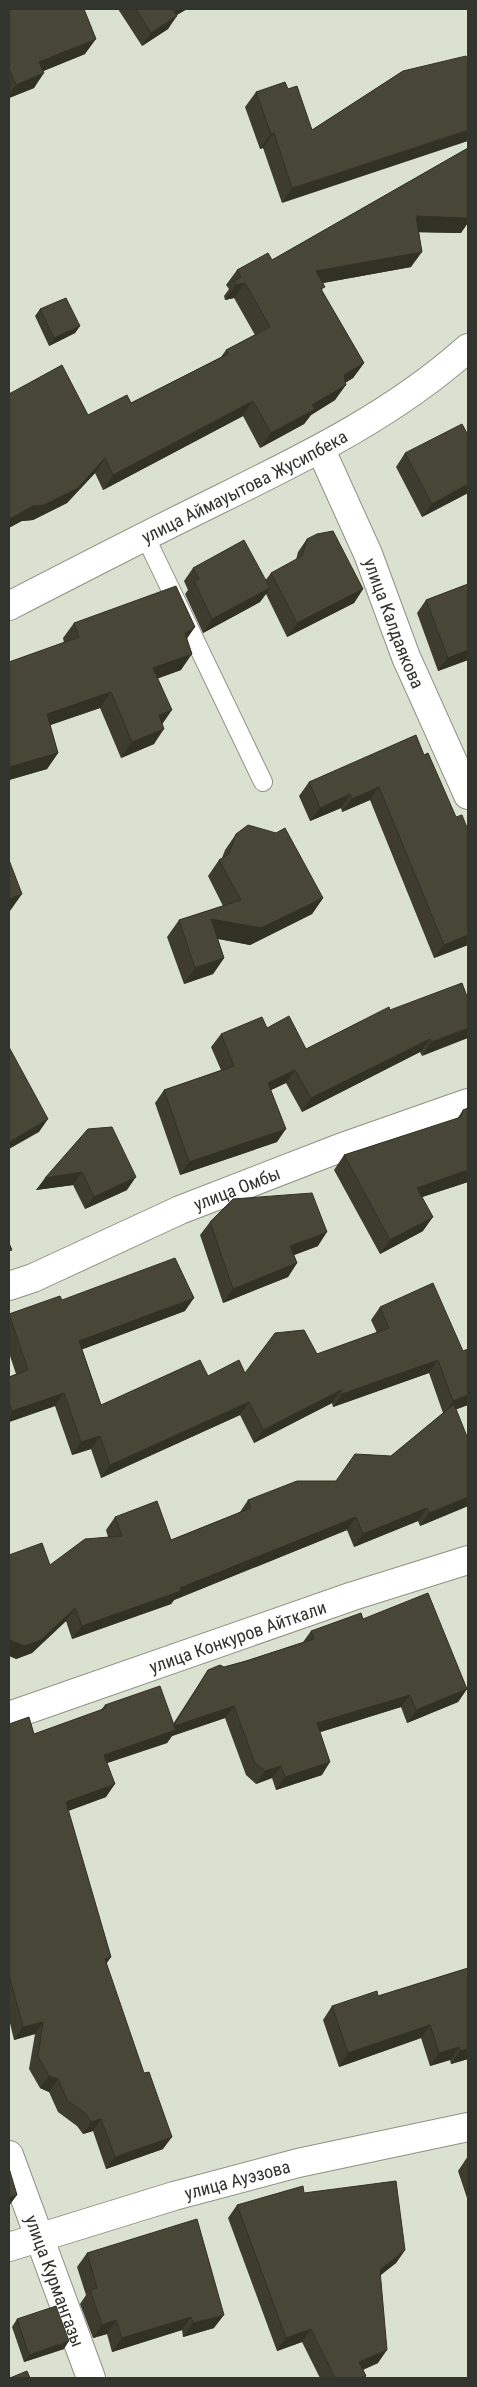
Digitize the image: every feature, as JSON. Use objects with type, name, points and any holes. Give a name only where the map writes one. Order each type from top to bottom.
[{"type":"street","name":"улица Аймауытова Жусипбека","points":[[9,606],[145,536],[320,450],[408,395],[441,372],[468,348]]},
{"type":"street","name":"улица Калдаякова","points":[[320,450],[368,554],[406,657],[468,795]]},
{"type":"street","name":"улица Омбы","points":[[9,1286],[33,1278],[180,1210],[340,1148],[468,1103]]},
{"type":"street","name":"улица Конкуров Айткали","points":[[9,1716],[353,1596],[468,1560]]},
{"type":"street","name":"улица Ауэзова","points":[[9,2247],[174,2196],[298,2163],[468,2127]]},
{"type":"street","name":"улица Курмангазы","points":[[9,2155],[91,2378]]},
{"type":"lane","points":[[145,536],[263,782]]},
{"type":"building","points":[[9,9],[84,9],[96,39],[39,62],[44,73],[16,85],[9,68]]},
{"type":"building","points":[[136,9],[175,9],[173,10],[177,16],[151,33]]},
{"type":"building","points":[[466,56],[468,60],[468,130],[292,188],[274,133],[271,134],[256,92],[285,82],[288,89],[297,86],[312,130],[403,71]]},
{"type":"building","points":[[468,148],[468,218],[416,216],[422,252],[316,271],[325,287],[321,289],[364,363],[344,375],[346,385],[312,405],[315,409],[271,433],[253,401],[113,475],[105,458],[78,488],[44,505],[33,506],[9,519],[9,394],[62,365],[88,415],[127,395],[131,403],[228,354],[226,350],[270,327],[245,283],[236,285],[234,281],[241,277],[237,270],[268,253],[272,260]]},
{"type":"building","points":[[66,298],[80,326],[54,338],[40,309]]},
{"type":"building","points":[[462,424],[468,435],[468,484],[432,504],[405,453]]},
{"type":"building","points":[[333,531],[363,589],[297,623],[271,573],[302,556],[307,539],[317,534]]},
{"type":"building","points":[[244,540],[270,588],[212,619],[194,581],[199,579],[193,568]]},
{"type":"building","points":[[468,584],[468,650],[448,658],[426,600]]},
{"type":"building","points":[[176,586],[195,627],[185,633],[192,654],[153,668],[172,710],[159,715],[164,729],[132,742],[111,692],[47,714],[58,753],[9,767],[9,662],[79,637],[74,623]]},
{"type":"building","points":[[416,735],[424,755],[428,753],[456,817],[462,815],[468,830],[468,935],[444,945],[379,787],[352,799],[350,794],[320,808],[309,782]]},
{"type":"building","points":[[248,825],[276,833],[285,828],[323,898],[261,928],[211,919],[224,958],[195,968],[179,920],[241,900],[219,860],[229,854],[236,834]]},
{"type":"building","points":[[9,860],[22,894],[9,899]]},
{"type":"building","points":[[462,983],[468,999],[468,1028],[431,1042],[430,1039],[311,1098],[295,1070],[268,1083],[286,1129],[189,1162],[164,1090],[234,1066],[221,1034],[262,1017],[267,1028],[289,1016],[306,1049],[389,1007],[390,1010]]},
{"type":"building","points":[[9,1047],[48,1119],[9,1142]]},
{"type":"building","points":[[468,1108],[468,1170],[417,1188],[433,1217],[390,1240],[344,1155],[461,1117],[463,1110]]},
{"type":"building","points":[[112,1127],[136,1177],[94,1197],[82,1172],[45,1178],[88,1129]]},
{"type":"building","points":[[312,1193],[327,1232],[290,1246],[297,1263],[233,1289],[210,1222],[233,1199]]},
{"type":"building","points":[[175,1258],[194,1298],[79,1341],[101,1405],[200,1360],[208,1376],[239,1360],[245,1373],[275,1333],[304,1330],[317,1354],[389,1328],[380,1307],[433,1283],[463,1351],[468,1349],[468,1395],[453,1401],[438,1360],[342,1394],[341,1390],[263,1430],[249,1402],[110,1465],[100,1436],[81,1442],[64,1393],[12,1411],[9,1402],[9,1377],[28,1370],[9,1314],[60,1296],[62,1300]]},
{"type":"building","points":[[454,1404],[468,1439],[468,1497],[429,1513],[427,1508],[363,1534],[356,1517],[180,1588],[181,1591],[82,1626],[75,1608],[41,1640],[25,1646],[9,1640],[9,1555],[42,1543],[50,1565],[85,1539],[122,1536],[115,1517],[157,1501],[171,1540],[251,1508],[248,1500],[297,1481],[336,1481],[355,1454],[391,1456]]},
{"type":"building","points":[[428,1593],[467,1689],[416,1710],[410,1695],[317,1723],[330,1762],[285,1777],[281,1766],[265,1771],[255,1763],[234,1706],[174,1726],[176,1730],[104,1755],[115,1784],[66,1802],[111,1957],[105,1959],[144,2073],[149,2072],[172,2137],[115,2157],[101,2119],[91,2122],[86,2114],[67,2100],[58,2079],[49,2076],[38,2056],[43,2022],[23,2027],[9,1975],[9,1724],[29,1717],[34,1734],[106,1708],[105,1705],[160,1686],[174,1725],[208,1670],[220,1665],[224,1667],[246,1661],[314,1639],[311,1631],[361,1613],[363,1619]]},
{"type":"building","points":[[468,1968],[468,2049],[460,2051],[459,2047],[439,2053],[430,2025],[348,2053],[332,2006],[377,1991],[378,1996]]},
{"type":"building","points":[[9,2168],[17,2195],[9,2197]]},
{"type":"building","points":[[396,2181],[405,2250],[380,2270],[387,2350],[359,2362],[366,2376],[360,2378],[335,2378],[311,2329],[286,2338],[237,2205],[303,2186],[304,2193]]},
{"type":"building","points":[[197,2219],[224,2315],[193,2323],[191,2317],[122,2338],[116,2320],[102,2325],[90,2290],[97,2288],[87,2253]]},
{"type":"building","points":[[56,2306],[69,2341],[29,2355],[17,2319]]},
{"type":"building","points":[[27,2371],[30,2378],[10,2378]]}]
